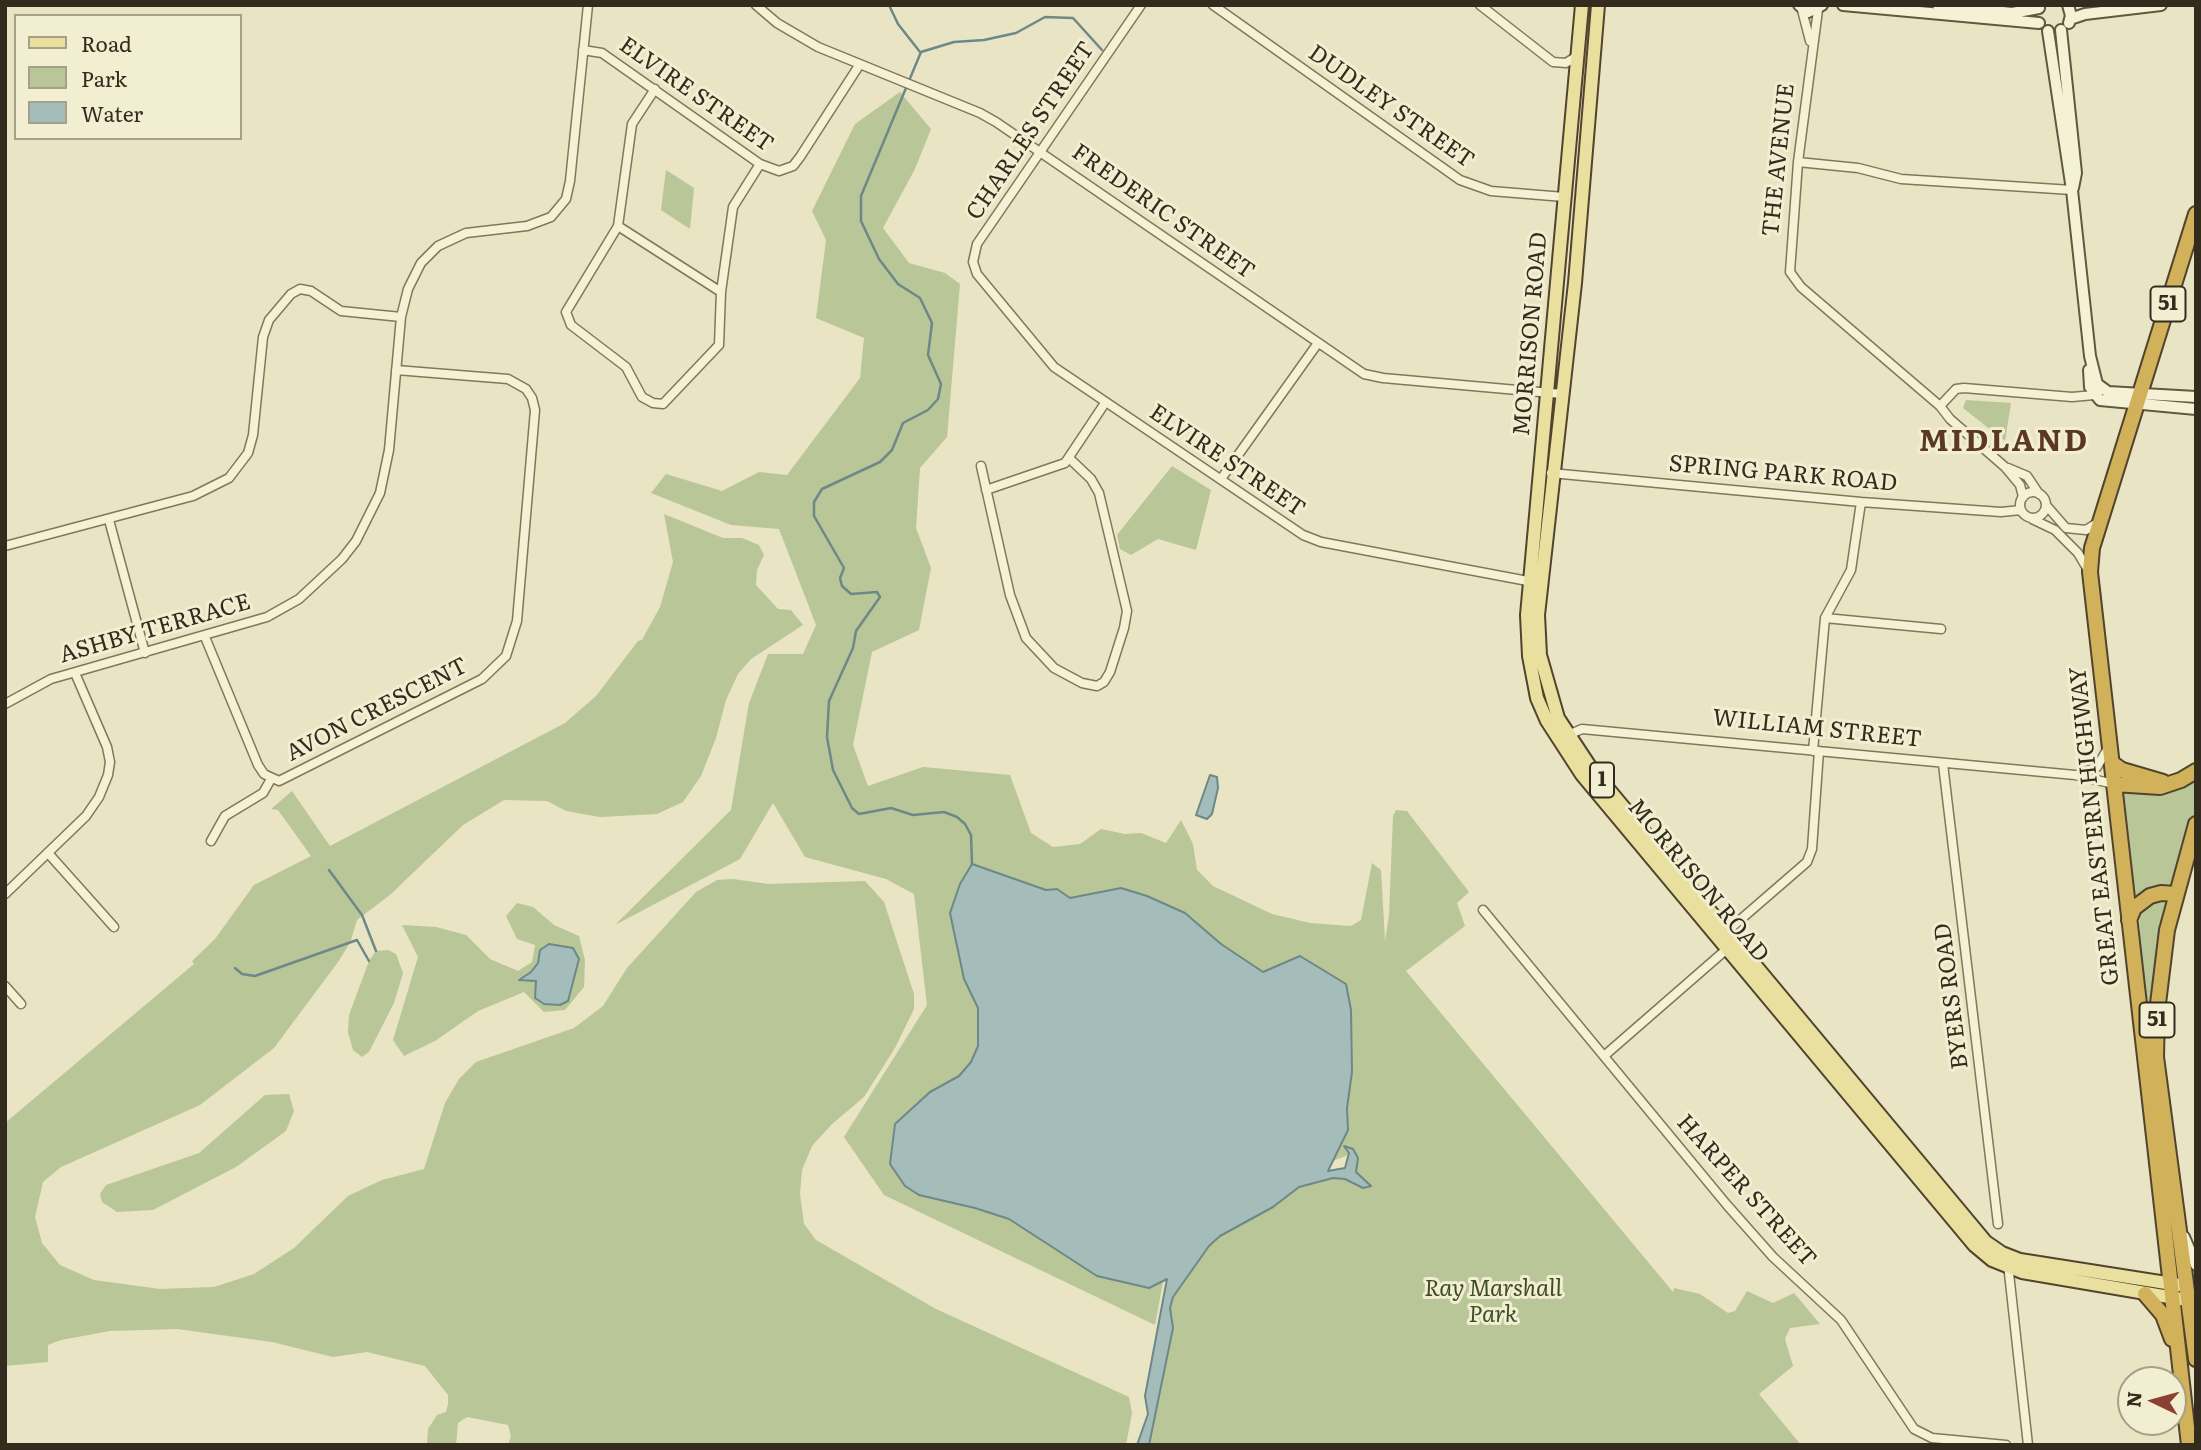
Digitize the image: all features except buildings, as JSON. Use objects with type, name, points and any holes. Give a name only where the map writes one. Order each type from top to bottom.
[{"type":"highway","name":"GREAT EASTERN HIGHWAY","points":[[2189,1445],[2090,572],[2092,548],[2196,215]]},
{"type":"highway","points":[[2112,763],[2136,775],[2175,783]]},
{"type":"highway","name":"WILLIAM STREET","points":[[2113,784],[2147,788],[2175,783],[2196,771]]},
{"type":"highway","name":"51","points":[[2192,1294],[2156,1057],[2161,965],[2176,894],[2196,824]]},
{"type":"highway","points":[[2128,922],[2141,902],[2161,893],[2176,894]]},
{"type":"highway","points":[[2145,1294],[2163,1315],[2173,1344],[2179,1352]]},
{"type":"highway","points":[[2192,1294],[2196,1359]]},
{"type":"main road","name":"MORRISON ROAD","points":[[1547,473],[1547,393],[1582,5]]},
{"type":"main road","name":"MORRISON ROAD","points":[[1598,5],[1575,283],[1562,394],[1547,473],[1536,582],[1541,655],[1562,738],[1727,940],[1986,1242],[2008,1262],[2145,1294],[2172,1291]]},
{"type":"main road","name":"MORRISON ROAD","points":[[2008,1262],[2192,1294]]},
{"type":"street","points":[[583,51],[588,5]]},
{"type":"street","name":"FREDERIC STREET","points":[[756,5],[799,38],[980,113],[1039,150],[1318,343],[1373,377],[1562,394]]},
{"type":"street","name":"CHARLES STREET","points":[[977,244],[1141,5]]},
{"type":"street","name":"DUDLEY STREET","points":[[1213,5],[1460,180],[1491,191],[1564,197]]},
{"type":"street","points":[[1480,5],[1553,62],[1566,63],[1578,55]]},
{"type":"street","points":[[1843,5],[2061,30]]},
{"type":"street","points":[[1938,5],[2012,12],[2040,7],[2072,190],[2090,356],[2098,392]]},
{"type":"street","points":[[2068,5],[2070,19]]},
{"type":"street","points":[[2072,190],[2076,173],[2061,30],[2070,19],[2085,14],[2161,5]]},
{"type":"street","points":[[1800,8],[1823,7]]},
{"type":"street","name":"THE AVENUE","points":[[1823,7],[1811,44],[1788,265],[1792,279],[1940,405]]},
{"type":"street","name":"THE AVENUE","points":[[1800,8],[1811,44]]},
{"type":"street","name":"ELVIRE STREET","points":[[583,51],[602,53],[769,169],[786,169],[793,166],[814,138],[860,64]]},
{"type":"street","name":"ASHBY TERRACE","points":[[5,704],[23,692],[75,673],[258,620],[299,599],[328,574],[356,541],[369,518],[384,477],[401,317],[408,289],[421,263],[439,246],[466,233],[527,226],[558,211],[566,199],[570,181],[583,51]]},
{"type":"street","points":[[655,89],[632,124],[618,226],[565,312],[570,325],[626,367],[642,397],[653,403],[663,404],[719,345],[721,292],[733,207],[760,164]]},
{"type":"street","points":[[1798,162],[1858,168],[1900,179],[2072,190]]},
{"type":"street","points":[[618,226],[721,292]]},
{"type":"street","name":"ELVIRE STREET","points":[[977,244],[973,262],[977,274],[1046,359],[1105,403],[1312,540],[1536,582]]},
{"type":"street","points":[[5,546],[109,520],[213,488],[240,466],[248,453],[253,435],[263,337],[269,320],[291,294],[300,289],[310,291],[341,311],[401,317]]},
{"type":"street","points":[[1221,479],[1318,343]]},
{"type":"street","name":"AVON CRESCENT","points":[[205,636],[258,765],[271,779],[289,778],[482,679],[506,656],[516,621],[535,410],[526,389],[508,379],[396,370]]},
{"type":"street","points":[[2090,572],[2078,553],[2055,530],[2032,519],[2021,510],[2023,497],[2020,485],[2005,467],[1950,419],[1940,405],[1956,389],[1964,388],[2098,392],[2196,409]]},
{"type":"street","points":[[2138,399],[2196,397]]},
{"type":"street","points":[[986,490],[1047,471],[1069,458],[1105,403]]},
{"type":"street","points":[[981,466],[1010,595],[1026,638],[1054,668],[1082,683],[1097,686],[1104,682],[1110,672],[1125,628],[1126,611],[1099,492],[1091,479],[1069,458]]},
{"type":"street","points":[[2005,467],[2026,476],[2066,528],[2086,530],[2101,521]]},
{"type":"street","name":"SPRING PARK ROAD","points":[[1547,473],[1861,502],[2001,512],[2021,510]]},
{"type":"street","points":[[2023,497],[2031,492],[2039,494]]},
{"type":"street","points":[[1604,1056],[1807,862],[1812,849],[1825,618],[1851,570],[1861,502]]},
{"type":"street","points":[[2032,519],[2042,515],[2046,505]]},
{"type":"street","points":[[109,520],[145,653]]},
{"type":"street","points":[[1825,618],[1941,629]]},
{"type":"street","points":[[5,894],[86,816],[99,797],[110,762],[75,673]]},
{"type":"street","name":"WILLIAM STREET","points":[[1562,738],[1582,729],[2075,775],[2113,784]]},
{"type":"street","points":[[2075,775],[2085,774],[2096,767],[2110,744]]},
{"type":"street","name":"BYERS ROAD","points":[[1943,764],[1998,1224]]},
{"type":"street","points":[[211,841],[225,816],[263,793],[271,779]]},
{"type":"street","points":[[48,853],[114,926]]},
{"type":"street","name":"HARPER STREET","points":[[1483,911],[1773,1257],[1841,1320],[1914,1429],[1932,1438],[1951,1442],[2006,1445]]},
{"type":"street","points":[[5,986],[21,1004]]},
{"type":"street","points":[[2180,1228],[2196,1265]]},
{"type":"street","points":[[2008,1262],[2028,1445]]},
{"type":"green space","name":"Ray Marshall Park","points":[[900,92],[931,129],[915,169],[883,228],[909,263],[945,273],[960,284],[947,437],[920,468],[916,528],[931,568],[919,630],[872,652],[853,745],[868,786],[923,767],[1010,775],[1031,833],[1053,847],[1080,844],[1101,829],[1125,834],[1141,833],[1166,843],[1181,820],[1193,844],[1197,870],[1213,886],[1272,914],[1310,923],[1351,926],[1361,920],[1372,863],[1381,870],[1385,941],[1389,915],[1393,816],[1396,810],[1407,811],[1469,892],[1457,903],[1465,926],[1406,971],[1673,1292],[1674,1288],[1700,1294],[1728,1313],[1735,1311],[1747,1291],[1773,1303],[1794,1293],[1820,1324],[1790,1328],[1785,1339],[1793,1366],[1759,1394],[1801,1445],[1149,1445],[1173,1328],[1170,1308],[1173,1297],[1208,1246],[1220,1236],[1273,1207],[1299,1187],[1333,1178],[1345,1179],[1363,1188],[1356,1172],[1358,1158],[1345,1147],[1349,1153],[1346,1156],[1332,1161],[1166,1266],[1155,1325],[884,1195],[844,1137],[927,1005],[914,894],[886,879],[805,857],[773,803],[740,859],[615,925],[731,810],[749,703],[768,654],[803,654],[816,625],[779,529],[731,525],[651,493],[666,474],[722,491],[759,472],[787,475],[860,378],[864,338],[816,318],[826,240],[812,211],[855,124]]},
{"type":"green space","points":[[666,170],[694,188],[690,229],[661,210]]},
{"type":"green space","points":[[1966,400],[2011,403],[2005,441],[1963,408]]},
{"type":"green space","points":[[1172,466],[1211,490],[1196,550],[1158,539],[1131,555],[1120,549],[1117,535]]},
{"type":"green space","points":[[664,514],[723,538],[742,538],[759,545],[764,555],[757,570],[756,585],[778,609],[791,610],[803,625],[751,659],[738,674],[726,700],[716,738],[701,776],[683,802],[657,814],[600,817],[566,811],[547,801],[504,800],[463,825],[391,894],[357,920],[350,943],[338,962],[274,1048],[200,1105],[61,1167],[43,1182],[35,1217],[42,1243],[60,1265],[94,1280],[160,1289],[214,1287],[254,1274],[294,1248],[348,1196],[382,1180],[424,1169],[445,1103],[459,1079],[476,1062],[574,1028],[603,1006],[627,968],[696,892],[717,880],[733,879],[768,884],[865,881],[884,902],[914,994],[914,1009],[895,1048],[864,1097],[831,1125],[812,1146],[802,1170],[800,1194],[804,1224],[816,1240],[936,1309],[1129,1397],[1132,1413],[1126,1445],[508,1445],[511,1436],[508,1425],[467,1417],[458,1423],[456,1445],[427,1445],[428,1429],[437,1415],[446,1412],[448,1395],[425,1366],[367,1352],[333,1357],[272,1342],[177,1329],[110,1331],[48,1345],[48,1362],[5,1366],[5,1123],[194,964],[192,961],[215,939],[254,885],[311,856],[278,810],[271,809],[292,791],[330,846],[565,723],[596,696],[638,641],[642,640],[660,607],[673,562]]},
{"type":"green space","points":[[2196,775],[2196,812],[2170,891],[2134,905],[2117,786]]},
{"type":"green space","points":[[2152,899],[2169,899],[2151,1002],[2142,1003],[2139,917],[2141,908]]},
{"type":"green space","points":[[517,903],[533,907],[554,925],[579,936],[585,960],[584,987],[565,1010],[544,1012],[524,992],[478,1011],[435,1041],[404,1056],[393,1040],[418,957],[402,925],[436,927],[466,935],[490,959],[518,971],[532,962],[535,945],[517,939],[506,916]]},
{"type":"green space","points":[[388,950],[396,954],[403,973],[394,1003],[369,1052],[362,1057],[353,1050],[348,1032],[349,1015],[369,961],[376,951]]},
{"type":"green space","points":[[289,1094],[294,1111],[286,1131],[236,1167],[153,1210],[117,1212],[102,1202],[100,1194],[106,1185],[199,1153],[265,1095]]},
{"type":"water","points":[[1210,775],[1217,777],[1218,788],[1212,814],[1207,819],[1196,815]]},
{"type":"water","points":[[972,864],[1046,890],[1057,889],[1070,898],[1121,888],[1147,896],[1185,913],[1221,944],[1263,972],[1300,956],[1346,984],[1351,1010],[1352,1072],[1347,1108],[1348,1130],[1328,1171],[1345,1168],[1349,1153],[1344,1146],[1353,1149],[1358,1158],[1356,1172],[1371,1186],[1363,1188],[1345,1179],[1333,1178],[1299,1187],[1273,1207],[1220,1236],[1209,1246],[1173,1297],[1170,1308],[1173,1328],[1149,1445],[1137,1445],[1148,1414],[1145,1396],[1167,1279],[1149,1288],[1097,1276],[1009,1219],[919,1195],[905,1186],[890,1164],[895,1124],[930,1092],[959,1076],[971,1062],[978,1046],[978,1008],[964,979],[950,913],[960,884]]},
{"type":"water","points":[[549,944],[573,948],[579,959],[568,1001],[560,1005],[544,1004],[535,998],[536,981],[519,980],[531,972],[538,963],[540,950]]},
{"type":"waterway","points":[[889,5],[898,24],[920,52]]},
{"type":"waterway","points":[[921,52],[954,42],[984,40],[1016,33],[1045,17],[1073,18],[1102,50]]},
{"type":"waterway","points":[[921,52],[861,196],[861,221],[879,259],[898,284],[920,298],[932,323],[928,355],[941,384],[938,399],[928,410],[903,423],[892,450],[880,462],[822,489],[814,502],[814,516],[844,568],[840,578],[842,586],[851,594],[877,592],[880,597],[856,631],[853,648],[829,701],[827,737],[833,770],[852,808],[859,814],[891,808],[913,815],[944,812],[957,817],[971,835],[972,864]]},
{"type":"waterway","points":[[329,870],[362,915],[376,951]]},
{"type":"waterway","points":[[235,968],[242,974],[255,976],[357,940],[369,961]]},
{"type":"district","name":"MIDLAND","points":[[2004,442]]}]
